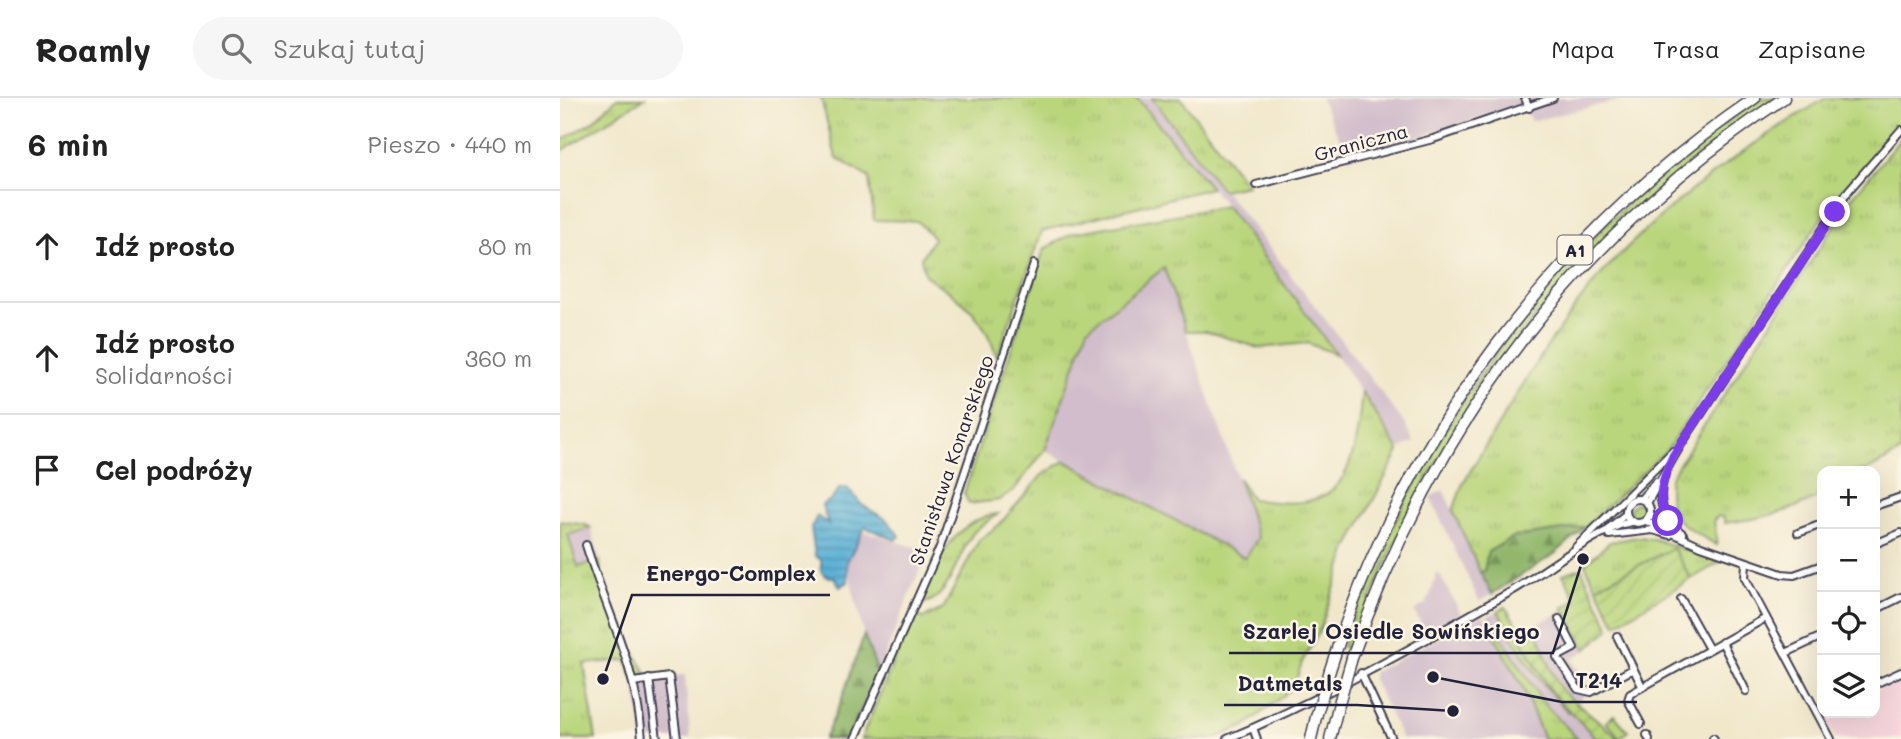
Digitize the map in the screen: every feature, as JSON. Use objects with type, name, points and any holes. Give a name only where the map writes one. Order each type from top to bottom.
[{"type":"highway","name":"A1","points":[[1311,739],[1330,670],[1363,579],[1409,480],[1494,347],[1570,255],[1661,169],[1755,98]]},
{"type":"highway","name":"A1","points":[[1330,739],[1352,659],[1388,563],[1421,495],[1450,444],[1522,337],[1604,244],[1697,160],[1784,98]]},
{"type":"street","points":[[1525,98],[1529,108]]},
{"type":"street","name":"Graniczna","points":[[1256,185],[1420,142],[1553,98]]},
{"type":"street","points":[[1648,518],[1644,501],[1673,456],[1849,190],[1901,130]]},
{"type":"street","name":"Stanisława Konarskiego","points":[[855,739],[940,547],[1034,264]]},
{"type":"street","points":[[1564,559],[1682,443]]},
{"type":"street","points":[[1673,456],[1661,488],[1662,510],[1673,527],[1692,542]]},
{"type":"street","points":[[1880,504],[1901,497]]},
{"type":"street","points":[[1227,739],[1361,673],[1514,590],[1597,538],[1626,514],[1630,502],[1644,501]]},
{"type":"street","points":[[1626,514],[1632,522]]},
{"type":"street","points":[[1597,538],[1632,522],[1648,518],[1692,542]]},
{"type":"street","points":[[1798,533],[1817,526]]},
{"type":"street","points":[[1597,538],[1623,531],[1653,530],[1692,542],[1746,564],[1794,575],[1817,567]]},
{"type":"street","points":[[1880,542],[1901,533]]},
{"type":"street","points":[[586,545],[604,604],[629,659],[642,739]]},
{"type":"street","points":[[1746,564],[1745,578],[1817,705]]},
{"type":"street","points":[[1880,608],[1901,597]]},
{"type":"street","points":[[1681,599],[1709,649]]},
{"type":"street","points":[[1641,724],[1628,697],[1642,686],[1766,618]]},
{"type":"street","points":[[1559,619],[1574,648],[1557,657],[1578,689],[1591,692],[1633,669]]},
{"type":"street","points":[[1617,636],[1642,686]]},
{"type":"street","points":[[1786,653],[1817,638]]},
{"type":"street","points":[[1722,642],[1746,691]]},
{"type":"street","points":[[1880,682],[1901,671]]},
{"type":"street","points":[[1361,673],[1392,739]]},
{"type":"street","points":[[634,682],[669,677],[677,739]]},
{"type":"street","points":[[649,679],[657,739]]},
{"type":"street","points":[[1823,718],[1831,739]]},
{"type":"street","points":[[1253,728],[1257,739]]},
{"type":"shaded area","points":[[1137,98],[1152,98],[1405,424],[1414,442],[1398,450],[1336,354],[1226,206]]},
{"type":"shaded area","points":[[1320,98],[1629,98],[1531,121],[1523,105],[1349,158]]},
{"type":"shaded area","points":[[1164,268],[1258,538],[1245,558],[1045,450],[1088,328]]},
{"type":"shaded area","points":[[1443,490],[1492,594],[1479,601],[1430,497]]},
{"type":"shaded area","points":[[591,528],[600,561],[578,568],[568,535]]},
{"type":"shaded area","points":[[863,531],[927,551],[878,673],[864,635],[847,565]]},
{"type":"shaded area","points":[[1438,572],[1461,614],[1426,633],[1414,611],[1427,603]]},
{"type":"shaded area","points":[[1564,610],[1586,650],[1571,659],[1588,687],[1580,702],[1568,696],[1549,667],[1549,655],[1538,634],[1522,632]]},
{"type":"shaded area","points":[[1498,611],[1518,648],[1548,692],[1597,739],[1578,739],[1544,704],[1488,616]]},
{"type":"shaded area","points":[[1483,615],[1523,688],[1544,739],[1402,739],[1372,677],[1374,672]]},
{"type":"shaded area","points":[[647,675],[685,675],[690,739],[644,739],[633,678]]},
{"type":"shaded area","points":[[1896,681],[1901,690],[1901,739],[1836,739],[1825,718],[1880,718],[1880,689]]},
{"type":"green space","points":[[617,98],[644,98],[560,152],[560,141],[592,122]]},
{"type":"green space","points":[[821,98],[1137,98],[1211,188],[1042,231],[997,357],[984,328],[969,308],[925,275],[921,258],[934,238],[917,221],[874,220],[869,178],[836,157]]},
{"type":"green space","points":[[1152,98],[1181,98],[1247,185],[1222,190]]},
{"type":"green space","points":[[1761,98],[1777,98],[1703,152],[1635,210],[1573,272],[1518,338],[1469,409],[1425,484],[1385,565],[1351,650],[1342,647],[1375,565],[1413,486],[1458,410],[1507,338],[1563,271],[1623,208],[1689,150]]},
{"type":"green space","points":[[1826,98],[1901,98],[1901,122],[1823,216],[1667,450],[1585,527],[1513,537],[1488,552],[1484,572],[1480,572],[1453,511],[1463,483],[1568,316],[1632,242],[1684,196],[1739,154]]},
{"type":"green space","points":[[1901,138],[1901,452],[1875,466],[1817,466],[1817,498],[1787,510],[1725,523],[1724,517],[1718,516],[1714,520],[1717,545],[1686,527],[1674,513],[1670,504],[1670,478],[1854,195]]},
{"type":"green space","points":[[1226,206],[1336,354],[1307,343],[1259,348],[1206,331],[1186,331],[1164,268],[1088,328],[1045,450],[1013,491],[999,500],[969,504],[964,493],[1044,249],[1073,233]]},
{"type":"green space","points":[[1362,392],[1399,451],[1348,548],[1319,632],[1302,662],[1294,687],[1245,726],[1212,739],[861,739],[913,616],[924,618],[943,609],[979,540],[999,525],[1042,475],[1065,461],[1245,558],[1258,538],[1238,478],[1252,499],[1283,503],[1307,501],[1326,494],[1339,483],[1348,467],[1355,446]]},
{"type":"green space","points":[[1638,503],[1644,505],[1644,517],[1638,519],[1632,517],[1630,511],[1632,505]]},
{"type":"green space","points":[[998,514],[975,531],[948,583],[933,599],[924,603],[921,598],[949,544],[970,524]]},
{"type":"green space","points":[[560,521],[591,528],[568,535],[578,567],[600,561],[601,576],[610,605],[647,675],[633,678],[626,660],[584,664],[596,739],[560,739]]},
{"type":"green space","points":[[1585,527],[1556,553],[1492,594],[1480,572],[1484,571],[1488,552],[1514,537]]},
{"type":"green space","points":[[1638,537],[1654,539],[1720,562],[1691,579],[1673,548],[1596,587],[1585,564],[1610,542]]},
{"type":"green space","points":[[1673,548],[1691,579],[1616,624],[1596,587]]},
{"type":"green space","points":[[1581,568],[1610,628],[1586,650],[1563,608],[1576,599],[1563,574]]},
{"type":"green space","points":[[1505,607],[1522,632],[1519,635],[1551,692],[1569,713],[1548,690],[1521,652],[1498,611]]},
{"type":"green space","points":[[1490,619],[1544,704],[1578,739],[1544,739],[1523,688],[1487,621]]},
{"type":"green space","points":[[1519,634],[1538,634],[1554,676],[1563,691],[1619,739],[1597,739],[1551,692]]},
{"type":"green space","points":[[864,635],[878,673],[848,739],[824,739],[841,701]]},
{"type":"green space","points":[[1614,715],[1628,731],[1620,738],[1606,722]]},
{"type":"water","points":[[847,488],[862,505],[886,519],[900,536],[896,540],[865,527],[847,562],[848,582],[840,587],[834,577],[827,577],[821,571],[821,560],[815,556],[811,528],[817,516],[828,524],[822,505],[832,499],[839,489]]},
{"type":"place","name":"Szarlej Osiedle Sowińskiego","points":[[1583,559]]},
{"type":"place","name":"T214","points":[[1433,677]]},
{"type":"place","name":"Energo-Complex","points":[[603,679]]},
{"type":"place","name":"Datmetals","points":[[1453,711]]},
{"type":"route","points":[[1668,521],[1662,510],[1661,488],[1673,456],[1835,212]]}]
